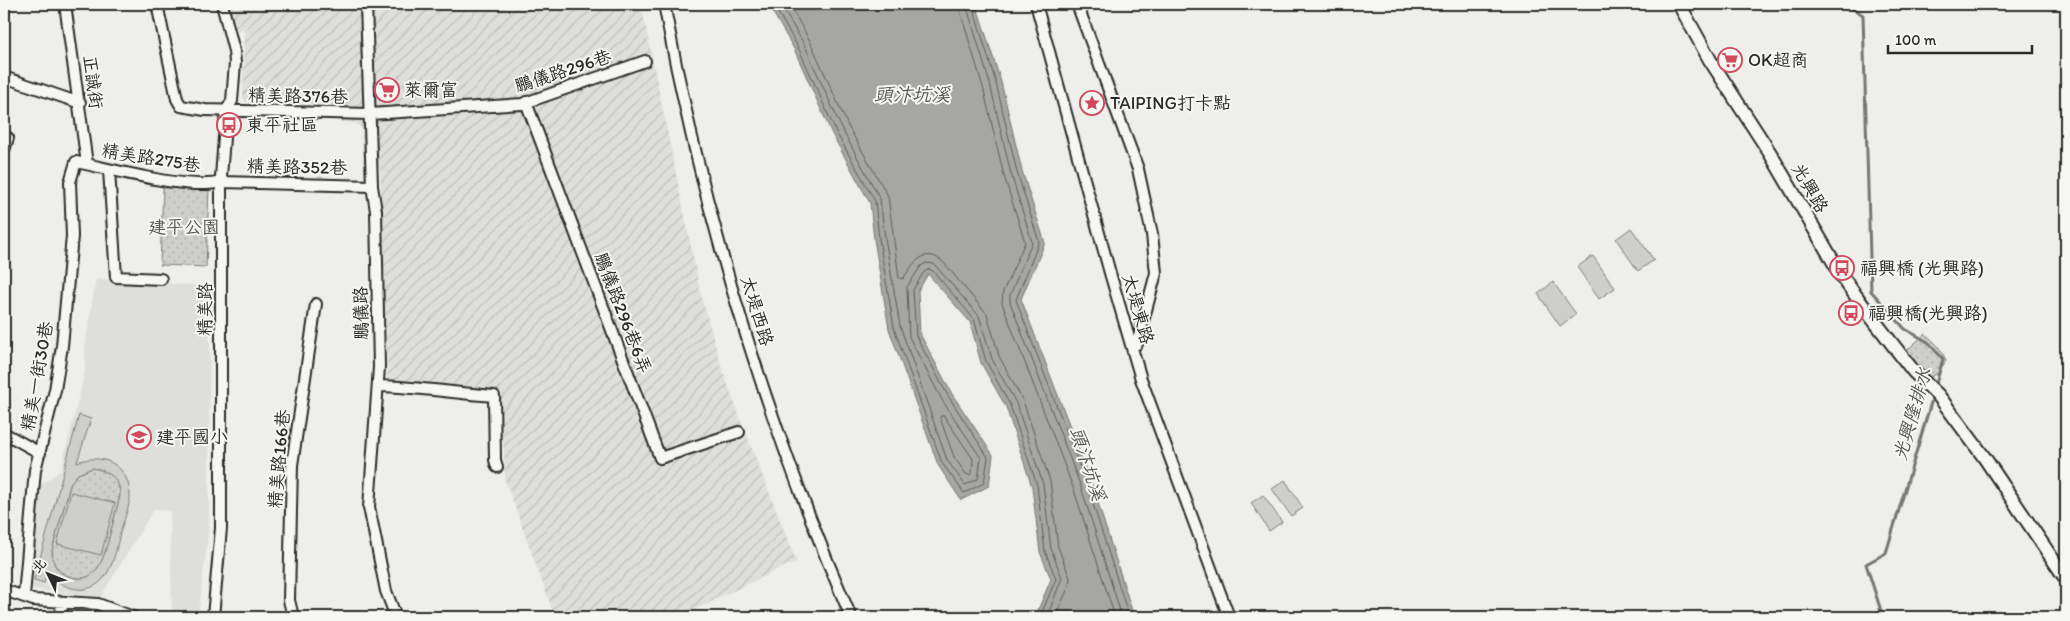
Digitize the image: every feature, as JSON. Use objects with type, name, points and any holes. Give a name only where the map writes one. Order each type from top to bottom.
[{"type":"main road","name":"光興路","points":[[1679,4],[1710,60],[1770,153],[1843,278],[1891,343],[1914,372],[1938,396],[1984,458],[2066,579]]},
{"type":"street","name":"正誠街","points":[[66,4],[87,164]]},
{"type":"street","name":"精美路376巷","points":[[157,4],[177,98],[181,106],[226,111],[370,114]]},
{"type":"street","name":"精美路","points":[[213,617],[221,528],[221,182],[226,111],[232,101],[235,63],[234,51],[222,4]]},
{"type":"street","name":"鵬儀路","points":[[366,4],[372,186],[376,211],[378,386],[369,507],[386,591],[396,617]]},
{"type":"street","name":"太堤西路","points":[[664,4],[699,165],[743,324],[768,405],[852,617]]},
{"type":"street","name":"太堤東路","points":[[1036,4],[1141,379],[1229,617]]},
{"type":"street","points":[[1077,4],[1138,168],[1152,234],[1156,273],[1137,344]]},
{"type":"street","name":"鵬儀路296巷","points":[[370,114],[526,102],[645,61]]},
{"type":"street","points":[[4,77],[80,103]]},
{"type":"street","name":"鵬儀路296巷6弄","points":[[526,102],[660,458],[739,432]]},
{"type":"street","points":[[4,150],[8,138]]},
{"type":"street","name":"精美路275巷","points":[[76,162],[168,181],[212,184],[221,182]]},
{"type":"street","name":"精美一街30巷","points":[[24,596],[35,470],[61,351],[72,236],[70,182],[76,162]]},
{"type":"street","points":[[109,170],[116,277],[160,279]]},
{"type":"street","name":"精美路352巷","points":[[221,182],[372,186]]},
{"type":"street","name":"精美路166巷","points":[[293,617],[289,600],[292,465],[316,304]]},
{"type":"street","points":[[378,386],[426,388],[494,396],[495,460],[497,467]]},
{"type":"street","points":[[4,433],[40,453]]},
{"type":"street","points":[[4,590],[33,600],[98,604],[132,617]]},
{"type":"street","points":[[61,617],[62,602]]},
{"type":"shaded area","points":[[227,4],[641,4],[701,295],[721,365],[739,416],[797,563],[785,566],[680,617],[555,617],[505,480],[504,450],[497,406],[498,393],[388,390],[384,286],[386,277],[384,276],[380,168],[378,166],[370,171],[363,163],[361,128],[356,123],[340,122],[330,104],[246,102],[243,98],[244,29],[234,32],[227,12]]},
{"type":"shaded area","name":"建平國小","points":[[96,279],[210,286],[209,527],[198,617],[172,617],[170,511],[154,509],[100,598],[32,589],[36,488],[61,470],[85,371],[85,347]]},
{"type":"green space","name":"建平公園","points":[[163,188],[209,189],[206,267],[160,265]]},
{"type":"green space","points":[[1631,228],[1654,260],[1638,271],[1616,239]]},
{"type":"green space","points":[[1593,256],[1615,288],[1599,299],[1577,267]]},
{"type":"green space","points":[[1553,282],[1576,314],[1560,326],[1538,294]]},
{"type":"green space","points":[[1925,334],[1938,346],[1946,361],[1937,374],[1928,378],[1906,351]]},
{"type":"green space","points":[[79,415],[91,419],[77,462],[95,459],[104,460],[119,468],[128,483],[130,498],[128,508],[111,566],[103,579],[96,585],[88,588],[70,588],[62,584],[47,571],[44,583],[34,580]],"holes":[[[92,468],[112,476],[116,480],[120,496],[108,543],[98,568],[86,578],[77,578],[59,571],[54,562],[52,550],[71,482],[78,474]]]},
{"type":"green space","points":[[92,468],[108,473],[116,480],[120,496],[108,543],[98,568],[86,578],[77,578],[59,571],[54,562],[52,550],[71,482],[78,474]]},
{"type":"green space","points":[[1285,480],[1303,508],[1291,516],[1272,489]]},
{"type":"green space","points":[[71,492],[115,503],[101,555],[57,544]]},
{"type":"green space","points":[[1263,495],[1282,522],[1269,531],[1251,503]]},
{"type":"water","name":"頭汴坑溪","points":[[768,4],[976,4],[1001,82],[1022,171],[1045,243],[1021,299],[1092,484],[1134,617],[1035,617],[1051,579],[1040,552],[1032,487],[1006,407],[981,363],[970,322],[928,274],[918,291],[920,334],[952,394],[993,455],[989,486],[961,500],[938,465],[889,329],[870,203],[832,134],[794,49]]},
{"type":"waterway","name":"光興隆排水","points":[[1845,4],[1863,15],[1871,291],[1905,329],[1928,342],[1943,359],[1935,387]]},
{"type":"waterway","name":"光興隆排水","points":[[1883,617],[1866,564],[1886,553],[1933,396]]},
{"type":"place","name":"OK超商","points":[[1730,60]]},
{"type":"place","name":"萊爾富","points":[[387,90]]},
{"type":"place","name":"TAIPING打卡點","points":[[1092,103]]},
{"type":"place","name":"東平社區","points":[[229,125]]},
{"type":"place","name":"福興橋 (光興路)","points":[[1842,268]]},
{"type":"place","name":"福興橋(光興路)","points":[[1851,313]]},
{"type":"place","name":"建平國小","points":[[139,437]]}]
